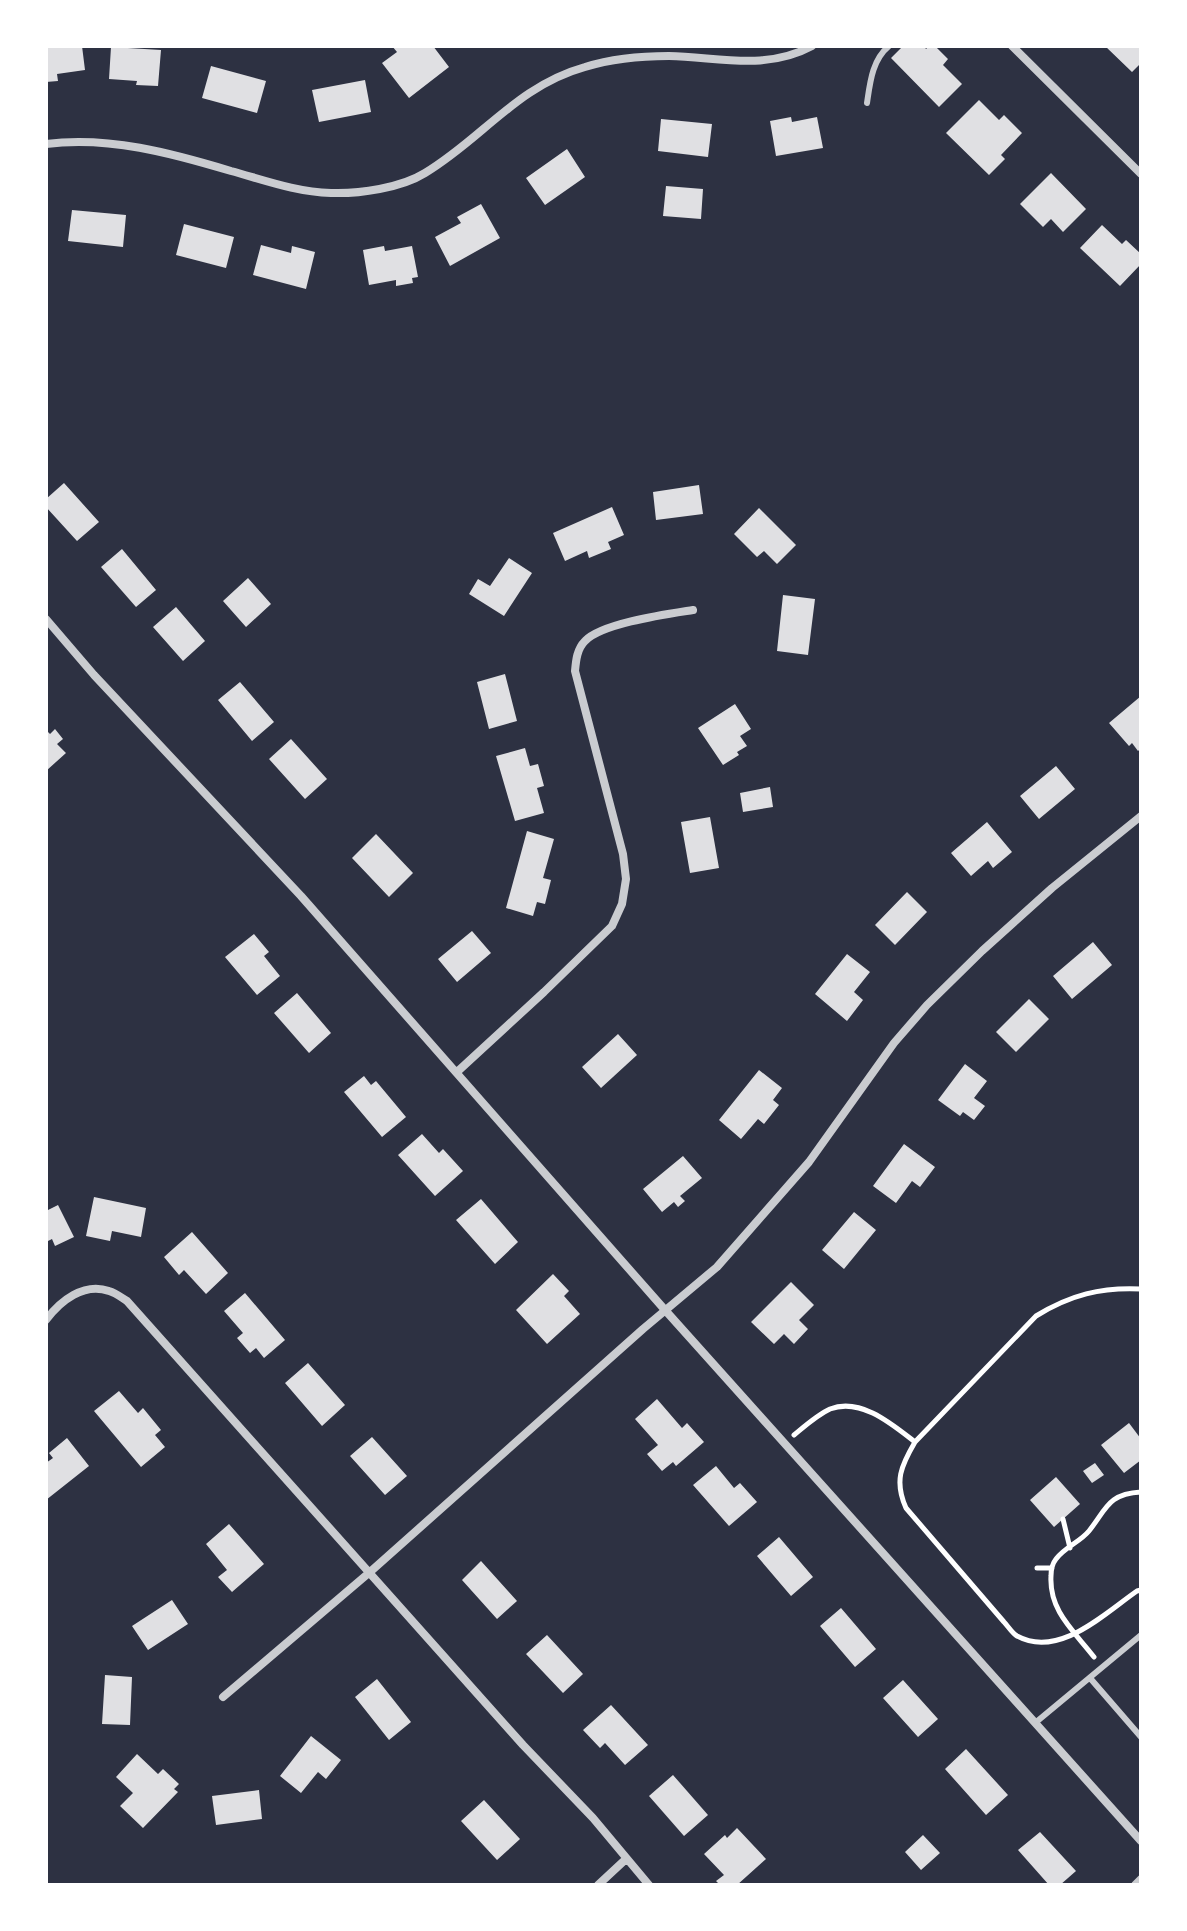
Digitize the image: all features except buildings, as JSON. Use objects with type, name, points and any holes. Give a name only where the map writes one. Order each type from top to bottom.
[{"type":"street","points":[[46,144],[104,142],[172,154],[295,190],[360,192],[396,185],[423,175],[521,97],[552,79],[585,67],[666,56],[745,62],[776,59],[812,46]]},
{"type":"street","points":[[1012,46],[1141,174]]},
{"type":"street","points":[[457,1072],[612,926],[622,904],[626,879],[623,854],[575,671],[577,655],[584,642],[597,633],[648,617],[693,610]]},
{"type":"street","points":[[46,619],[94,675],[301,896],[665,1310],[1141,1841]]},
{"type":"street","points":[[223,1697],[717,1267],[809,1162],[894,1043],[927,1005],[1052,888],[1141,816]]},
{"type":"street","points":[[46,1320],[62,1301],[79,1292],[109,1291],[127,1301],[523,1745],[593,1818],[649,1885]]},
{"type":"street","points":[[598,1885],[626,1859]]},
{"type":"street","points":[[1135,1885],[1141,1879]]},
{"type":"lane","points":[[867,103],[871,74],[882,51],[889,46]]},
{"type":"lane","points":[[1035,1723],[1141,1635]]},
{"type":"lane","points":[[1090,1678],[1141,1737]]},
{"type":"path","points":[[1141,1289],[1111,1289],[1081,1294],[1056,1303],[1036,1316],[915,1442],[903,1463],[900,1478],[900,1495],[906,1508],[1017,1635],[1055,1642],[1076,1633],[1141,1590]]},
{"type":"path","points":[[784,1443],[816,1417],[833,1408],[852,1407],[878,1415],[915,1442]]},
{"type":"path","points":[[1102,1668],[1056,1608],[1051,1592],[1053,1563],[1058,1555],[1085,1536],[1114,1498],[1141,1492]]},
{"type":"path","points":[[1063,1519],[1070,1548]]},
{"type":"path","points":[[1037,1568],[1052,1568]]}]
